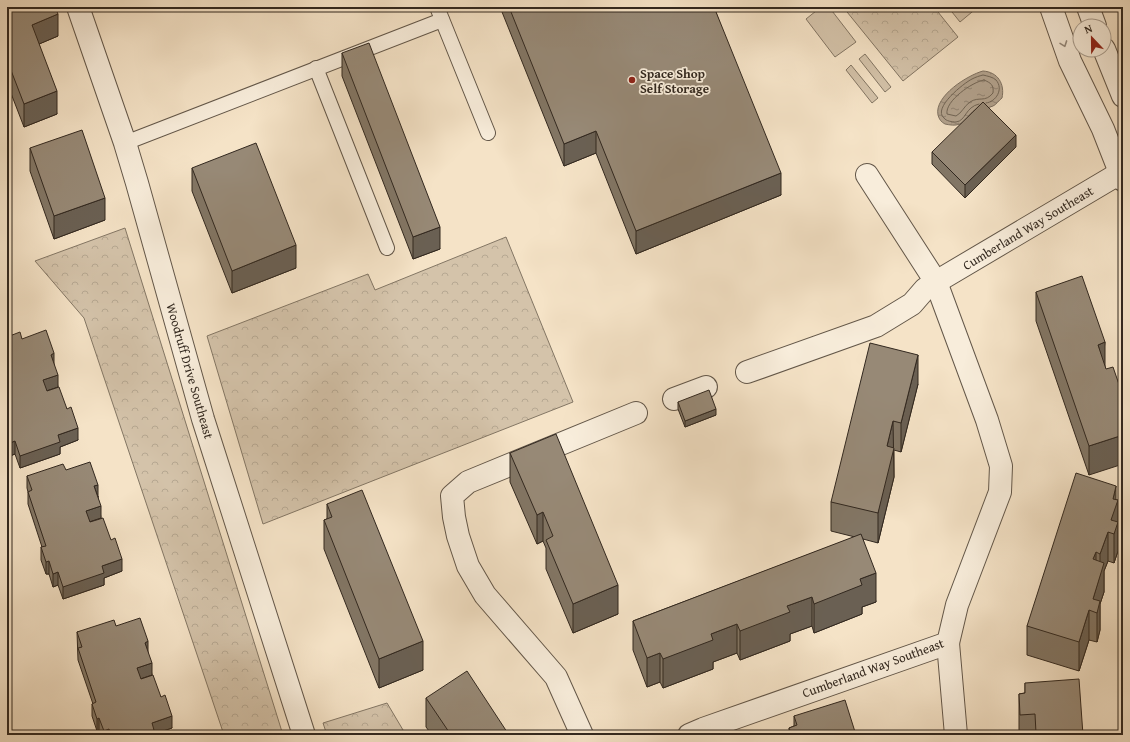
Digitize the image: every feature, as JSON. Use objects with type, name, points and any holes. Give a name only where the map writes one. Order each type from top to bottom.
[{"type":"street","name":"Woodruff Drive Southeast","points":[[78,7],[125,144],[203,419],[304,735]]},
{"type":"street","name":"Cumberland Way Southeast","points":[[748,372],[876,326],[912,304],[925,289],[936,282],[1122,170],[1070,62],[1051,7]]},
{"type":"street","points":[[1088,7],[1093,18]]},
{"type":"street","points":[[1108,58],[1123,96]]},
{"type":"street","name":"Cumberland Way Southeast","points":[[699,733],[948,644],[957,605],[1000,492],[1001,466],[987,420],[936,282],[867,175]]},
{"type":"street","points":[[674,399],[706,387]]},
{"type":"street","points":[[582,735],[556,677],[485,595],[468,566],[458,536],[452,496],[468,482],[636,413]]},
{"type":"street","points":[[948,644],[956,735]]},
{"type":"lane","points":[[125,144],[316,68],[440,13],[488,133]]},
{"type":"lane","points":[[316,68],[387,248]]},
{"type":"green space","points":[[821,7],[829,7],[856,42],[835,57],[806,19]]},
{"type":"green space","points":[[843,7],[934,7],[958,37],[903,81]]},
{"type":"green space","points":[[948,7],[978,7],[960,22]]},
{"type":"green space","points":[[865,54],[891,87],[885,92],[859,59]]},
{"type":"green space","points":[[851,65],[878,98],[872,103],[846,70]]},
{"type":"green space","points":[[125,228],[283,735],[224,735],[84,318],[35,261]]},
{"type":"green space","points":[[506,237],[573,402],[263,524],[207,336],[368,274],[375,290]]},
{"type":"green space","points":[[387,703],[406,735],[327,735],[323,723]]},
{"type":"water","points":[[983,71],[993,74],[999,80],[1003,93],[1002,98],[991,107],[975,110],[960,124],[951,125],[942,122],[938,115],[938,108],[941,101],[953,87],[969,77]]},
{"type":"building","points":[[7,7],[55,7],[58,14],[32,25],[57,91],[24,104],[7,60]]},
{"type":"building","name":"Space Shop Self Storage","points":[[509,7],[714,7],[781,173],[636,231],[596,131],[564,144]]},
{"type":"building","points":[[369,43],[440,227],[413,237],[342,53]]},
{"type":"building","points":[[983,102],[1016,135],[965,185],[932,152]]},
{"type":"building","points":[[82,130],[105,198],[54,216],[30,148]]},
{"type":"building","points":[[256,143],[296,245],[232,271],[192,168]]},
{"type":"building","points":[[1082,276],[1105,342],[1098,345],[1106,369],[1113,367],[1123,396],[1123,435],[1089,446],[1036,292]]},
{"type":"building","points":[[46,330],[54,353],[51,355],[58,375],[43,380],[47,391],[59,387],[67,409],[71,407],[78,428],[58,435],[60,442],[20,456],[15,441],[10,443],[7,435],[7,337],[20,332],[22,339]]},
{"type":"building","points":[[870,343],[918,355],[901,423],[893,421],[887,446],[894,448],[878,513],[831,502]]},
{"type":"building","points":[[709,390],[716,409],[685,421],[678,402]]},
{"type":"building","points":[[556,434],[618,585],[573,604],[546,540],[553,536],[543,512],[537,515],[510,453]]},
{"type":"building","points":[[90,462],[98,485],[94,486],[101,506],[86,511],[90,522],[103,518],[111,540],[115,538],[122,559],[102,566],[104,573],[63,587],[58,572],[53,574],[49,561],[46,562],[41,547],[46,546],[28,492],[32,490],[27,476],[63,464],[66,470]]},
{"type":"building","points":[[1076,473],[1116,486],[1113,499],[1118,500],[1111,520],[1118,522],[1114,534],[1108,532],[1100,554],[1096,552],[1093,559],[1104,563],[1093,599],[1100,601],[1097,613],[1089,610],[1079,642],[1027,626]]},
{"type":"building","points":[[362,490],[423,641],[379,659],[324,520],[332,517],[327,504]]},
{"type":"building","points":[[861,534],[876,573],[860,579],[862,585],[814,604],[812,597],[787,606],[790,612],[740,631],[737,624],[711,634],[713,640],[663,659],[660,653],[647,658],[633,621]]},
{"type":"building","points":[[140,618],[148,641],[145,643],[152,663],[137,668],[141,679],[153,675],[161,697],[165,695],[172,716],[152,723],[154,730],[138,735],[111,735],[109,729],[104,731],[99,718],[97,719],[92,704],[96,702],[78,648],[82,647],[77,632],[114,620],[116,626]]},
{"type":"building","points":[[467,671],[509,735],[451,735],[426,698]]},
{"type":"building","points":[[1079,679],[1083,735],[1020,735],[1036,733],[1035,714],[1020,715],[1019,694],[1025,693],[1025,683]]},
{"type":"building","points":[[845,700],[856,735],[792,735],[789,728],[797,725],[794,716]]},
{"type":"place","name":"Space Shop Self Storage","points":[[632,80]]}]
